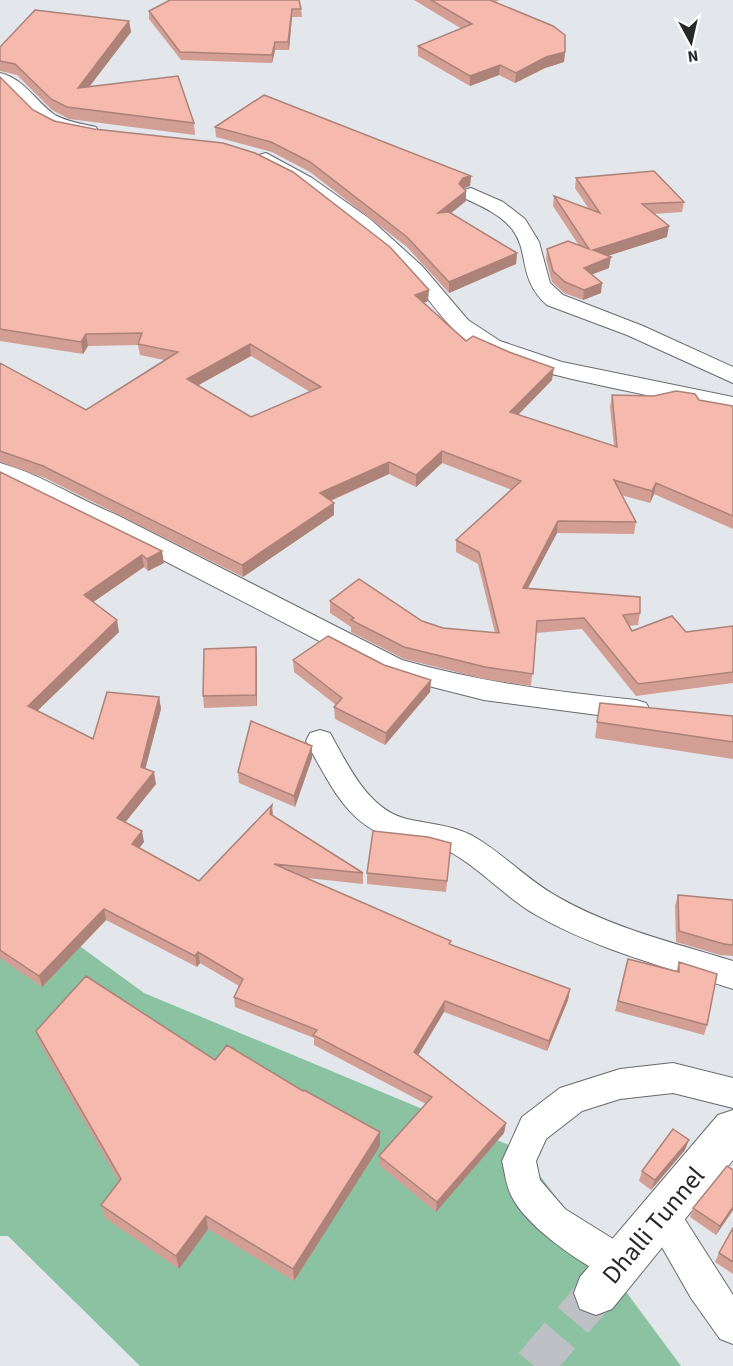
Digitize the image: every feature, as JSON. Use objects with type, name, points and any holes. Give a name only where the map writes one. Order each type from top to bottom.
[{"type":"main road","name":"Dhalli Tunnel","points":[[609,1279],[733,1129]]},
{"type":"street","points":[[0,78],[10,81],[44,116],[63,126],[108,133]]},
{"type":"street","points":[[245,153],[264,158],[302,178],[398,253],[433,288],[453,318],[478,339],[517,357],[573,372],[733,404]]},
{"type":"street","points":[[471,194],[502,210],[520,224],[528,241],[536,276],[542,289],[555,300],[603,318],[733,376]]},
{"type":"street","points":[[0,471],[37,486],[77,508],[108,521],[394,668],[441,682],[494,692],[568,704],[660,712]]},
{"type":"street","points":[[320,741],[354,798],[375,819],[398,829],[436,835],[463,844],[520,888],[557,912],[624,939],[733,975]]},
{"type":"street","points":[[609,1279],[553,1221],[525,1188],[519,1161],[534,1128],[572,1099],[620,1084],[673,1078],[733,1093]]},
{"type":"street","points":[[663,1216],[704,1285],[733,1326]]},
{"type":"green space","points":[[0,888],[144,993],[521,1150],[681,1366],[140,1366],[8,1236],[0,1236]]},
{"type":"building","points":[[170,0],[299,0],[301,9],[292,9],[288,42],[275,42],[272,55],[180,52],[149,11]]},
{"type":"building","points":[[431,0],[490,0],[553,26],[565,35],[565,52],[546,57],[516,73],[500,65],[470,76],[418,46],[472,24]]},
{"type":"building","points":[[35,10],[129,21],[78,88],[178,76],[194,123],[67,107],[51,99],[15,64],[0,61],[0,47]]},
{"type":"building","points":[[0,77],[33,110],[54,121],[94,129],[223,143],[255,153],[293,172],[390,247],[429,290],[415,295],[466,341],[473,336],[554,368],[510,412],[617,447],[612,395],[654,396],[676,391],[695,394],[699,400],[733,406],[733,516],[656,483],[652,491],[614,480],[636,522],[558,521],[523,588],[640,597],[640,613],[623,615],[632,631],[672,616],[686,632],[733,626],[733,672],[638,684],[584,618],[537,621],[533,674],[485,667],[404,647],[351,620],[354,618],[330,601],[359,579],[422,621],[443,628],[499,633],[479,552],[456,540],[521,481],[442,451],[416,475],[389,462],[320,493],[334,503],[242,565],[43,466],[0,451],[0,363],[86,410],[178,352],[138,344],[142,333],[86,334],[81,342],[0,329]],"holes":[[[250,344],[321,387],[251,417],[187,379]]]},
{"type":"building","points":[[264,95],[471,176],[463,178],[459,184],[466,191],[438,213],[449,212],[517,253],[449,282],[407,237],[310,162],[271,142],[215,127]]},
{"type":"building","points":[[654,171],[684,202],[642,204],[669,226],[593,250],[611,257],[584,268],[602,283],[584,290],[565,282],[553,271],[547,249],[568,241],[589,249],[554,196],[600,213],[576,178]]},
{"type":"building","points":[[0,472],[162,551],[147,559],[142,555],[84,595],[117,620],[28,706],[93,739],[107,692],[159,697],[141,767],[154,772],[117,818],[142,831],[132,844],[199,881],[272,805],[270,814],[363,873],[274,864],[451,941],[449,944],[570,989],[549,1041],[445,1001],[414,1052],[506,1123],[437,1202],[379,1156],[432,1097],[313,1035],[317,1030],[234,997],[243,979],[198,952],[195,956],[104,909],[39,976],[0,950]]},
{"type":"building","points":[[328,636],[384,665],[431,680],[386,733],[334,707],[342,698],[293,660]]},
{"type":"building","points":[[256,647],[256,695],[203,696],[204,649]]},
{"type":"building","points":[[600,703],[733,716],[733,742],[597,722]]},
{"type":"building","points":[[251,721],[312,746],[294,796],[238,772]]},
{"type":"building","points":[[373,831],[428,837],[451,843],[447,881],[367,873]]},
{"type":"building","points":[[678,895],[733,900],[733,945],[679,931]]},
{"type":"building","points":[[628,959],[679,972],[679,962],[717,974],[707,1025],[618,1001]]},
{"type":"building","points":[[86,976],[215,1060],[227,1045],[303,1091],[380,1132],[293,1269],[206,1216],[176,1256],[101,1205],[121,1179],[36,1031]]},
{"type":"building","points":[[673,1129],[689,1140],[655,1180],[642,1171]]},
{"type":"building","points":[[727,1166],[733,1170],[733,1207],[720,1226],[693,1208]]},
{"type":"building","points":[[733,1228],[733,1262],[719,1253]]},
{"type":"tunnel","points":[[534,1366],[596,1293]]}]
